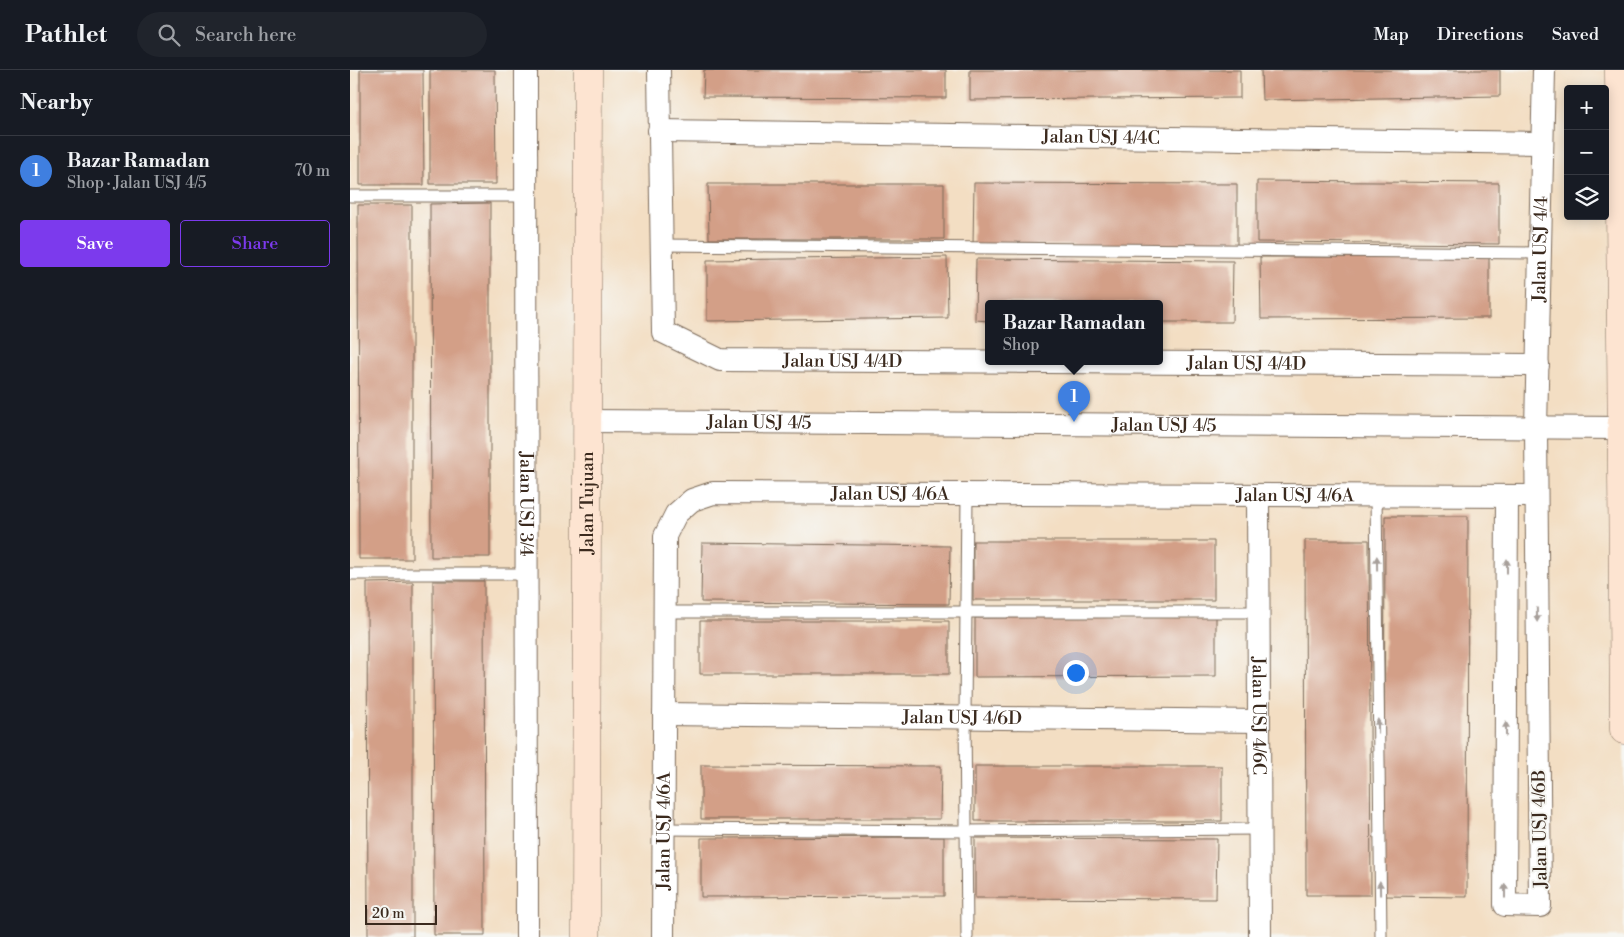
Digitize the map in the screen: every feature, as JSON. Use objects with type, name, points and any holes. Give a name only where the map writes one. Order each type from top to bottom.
[{"type":"street","name":"Jalan USJ 3/4","points":[[526,70],[527,937]]},
{"type":"street","name":"Jalan Tujuan","points":[[586,937],[588,70]]},
{"type":"street","points":[[659,70],[661,245]]},
{"type":"street","name":"Jalan USJ 4/4","points":[[1536,428],[1544,70]]},
{"type":"street","points":[[1620,70],[1624,730]]},
{"type":"street","name":"Jalan USJ 4/4C","points":[[659,130],[1542,143]]},
{"type":"street","name":"Jalan USJ 4/4D","points":[[661,245],[663,332],[720,360],[985,362]]},
{"type":"street","name":"Jalan USJ 4/4D","points":[[1163,363],[1538,365]]},
{"type":"street","name":"Jalan USJ 4/5","points":[[588,421],[1622,428]]},
{"type":"street","name":"Jalan USJ 4/6B","points":[[1507,496],[1505,905],[1540,906],[1536,428]]},
{"type":"street","name":"Jalan USJ 4/6A","points":[[663,937],[665,536],[676,514],[692,500],[713,493],[1536,496]]},
{"type":"street","name":"Jalan USJ 4/6C","points":[[1258,495],[1260,937]]},
{"type":"street","name":"Jalan USJ 4/6D","points":[[664,714],[1259,721]]},
{"type":"lane","points":[[350,196],[526,196]]},
{"type":"lane","points":[[661,245],[1540,253]]},
{"type":"lane","points":[[967,494],[965,717],[967,937]]},
{"type":"lane","points":[[1376,496],[1381,937]]},
{"type":"lane","points":[[350,574],[526,574]]},
{"type":"lane","points":[[665,612],[1258,612]]},
{"type":"lane","points":[[663,829],[966,831],[1259,829]]},
{"type":"building","points":[[360,70],[423,70],[424,185],[360,185]]},
{"type":"building","points":[[430,70],[495,70],[496,184],[430,184]]},
{"type":"building","points":[[704,70],[946,70],[946,98],[703,97]]},
{"type":"building","points":[[970,70],[1240,70],[1240,98],[970,100]]},
{"type":"building","points":[[1261,70],[1500,70],[1500,96],[1262,100]]},
{"type":"building","points":[[1257,181],[1499,183],[1499,244],[1257,242]]},
{"type":"building","points":[[974,183],[1237,184],[1237,246],[973,245]]},
{"type":"building","points":[[708,184],[944,184],[944,239],[709,239]]},
{"type":"building","points":[[490,203],[490,557],[431,557],[430,204]]},
{"type":"building","points":[[358,205],[412,205],[412,559],[359,559]]},
{"type":"building","points":[[947,257],[948,318],[707,321],[707,260]]},
{"type":"building","points":[[1260,257],[1489,257],[1489,318],[1261,319]]},
{"type":"building","points":[[976,259],[1233,261],[1232,322],[1163,322],[1163,300],[985,300],[985,321],[975,320]]},
{"type":"building","points":[[1385,516],[1468,516],[1467,897],[1384,896]]},
{"type":"building","points":[[1305,540],[1369,540],[1371,895],[1306,895]]},
{"type":"building","points":[[973,541],[1214,541],[1214,600],[973,600]]},
{"type":"building","points":[[702,543],[950,546],[949,604],[701,602]]},
{"type":"building","points":[[433,581],[484,581],[485,935],[434,935]]},
{"type":"building","points":[[413,582],[413,937],[368,937],[367,583]]},
{"type":"building","points":[[1216,616],[1216,676],[975,677],[975,618]]},
{"type":"building","points":[[700,621],[949,621],[949,674],[700,674]]},
{"type":"building","points":[[701,765],[941,766],[940,819],[701,819]]},
{"type":"building","points":[[975,766],[1222,766],[1222,821],[975,821]]},
{"type":"building","points":[[944,837],[944,896],[701,897],[701,838]]},
{"type":"building","points":[[975,838],[1217,839],[1216,899],[975,898]]},
{"type":"place","name":"Bazar Ramadan","points":[[1074,422]]}]
